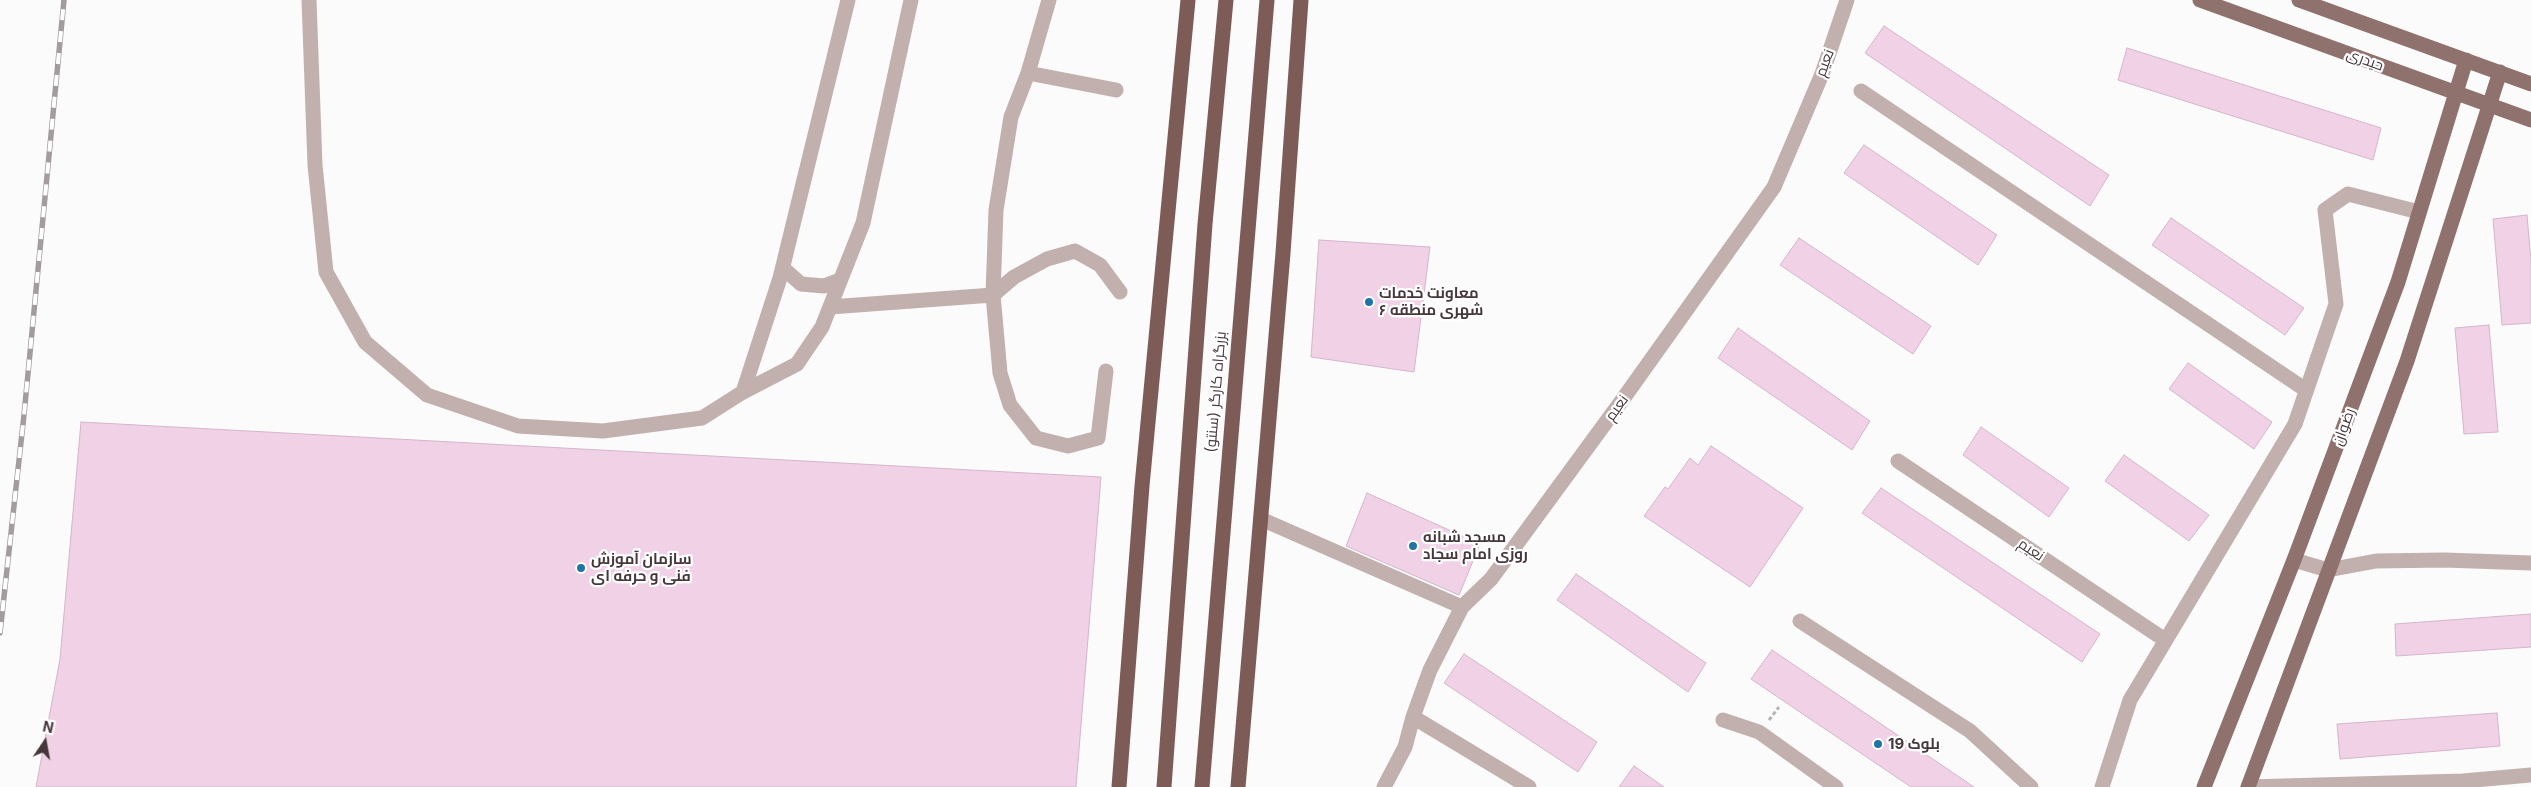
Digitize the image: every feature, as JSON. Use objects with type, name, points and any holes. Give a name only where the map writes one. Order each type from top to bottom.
[{"type":"highway","points":[[1119,787],[1142,486],[1188,0]]},
{"type":"highway","name":"بزرگراه کارگر (سنتو)","points":[[1164,787],[1205,224],[1226,0]]},
{"type":"highway","name":"بزرگراه کارگر (سنتو)","points":[[1202,787],[1267,0]]},
{"type":"highway","points":[[1238,787],[1261,519],[1301,0]]},
{"type":"main road","name":"حیدری","points":[[2200,0],[2531,120]]},
{"type":"main road","points":[[2299,0],[2531,84]]},
{"type":"main road","name":"رضوان","points":[[2204,787],[2294,560],[2398,282],[2466,60]]},
{"type":"main road","points":[[2248,787],[2406,361],[2500,72]]},
{"type":"street","points":[[309,0],[315,165],[326,272],[365,342],[426,394],[518,426],[603,431],[702,418],[743,392],[797,364],[822,326],[864,224],[907,1]]},
{"type":"street","points":[[743,392],[783,268],[848,0]]},
{"type":"street","points":[[1049,0],[1028,73],[1011,117],[996,210],[993,295],[1000,373],[1010,405],[1036,438],[1068,446],[1098,438],[1106,371]]},
{"type":"street","name":"نعیم","points":[[1384,787],[1405,747],[1413,717],[1430,670],[1462,607],[1491,579],[1623,400],[1774,186],[1822,74],[1847,0]]},
{"type":"street","points":[[1028,73],[1116,90]]},
{"type":"street","points":[[1861,92],[2306,390]]},
{"type":"street","points":[[2102,787],[2130,700],[2295,424],[2336,304],[2325,210],[2348,194],[2419,212]]},
{"type":"street","points":[[830,307],[993,295],[1014,277],[1039,264],[1075,251],[1100,265],[1120,292]]},
{"type":"street","points":[[783,268],[801,284],[824,286],[840,280]]},
{"type":"street","name":"نعیم","points":[[1898,460],[2165,640]]},
{"type":"street","points":[[1261,519],[1462,607]]},
{"type":"street","points":[[2294,560],[2328,570],[2376,561],[2444,560],[2531,563]]},
{"type":"street","points":[[1800,621],[1970,731],[2032,787]]},
{"type":"street","points":[[1413,717],[1529,787]]},
{"type":"street","points":[[1723,720],[1759,732],[1836,787]]},
{"type":"street","points":[[2248,787],[2463,781],[2531,775]]},
{"type":"building","points":[[1884,26],[2109,175],[2090,206],[1865,53]]},
{"type":"building","points":[[2127,48],[2381,128],[2373,160],[2118,80]]},
{"type":"building","points":[[1864,145],[1997,235],[1978,265],[1844,173]]},
{"type":"building","points":[[2527,215],[2531,261],[2531,323],[2502,325],[2493,219]]},
{"type":"building","points":[[2171,218],[2304,308],[2285,335],[2152,245]]},
{"type":"building","points":[[1799,238],[1931,326],[1913,354],[1780,265]]},
{"type":"building","name":"معاونت خدمات شهری منطقه ۶","points":[[1319,240],[1430,247],[1414,372],[1311,357]]},
{"type":"building","points":[[2489,325],[2498,432],[2464,434],[2455,328]]},
{"type":"building","points":[[1738,328],[1870,421],[1852,450],[1718,358]]},
{"type":"building","points":[[2188,363],[2272,422],[2254,449],[2169,389]]},
{"type":"building","name":"سازمان آموزش فنی و حرفه ای","points":[[81,422],[1101,477],[1076,787],[36,787],[60,659]]},
{"type":"building","points":[[1981,427],[2069,488],[2049,517],[1963,455]]},
{"type":"building","points":[[1711,446],[1803,508],[1750,587],[1644,516],[1665,487],[1668,489],[1690,458],[1698,465]]},
{"type":"building","points":[[2124,455],[2209,515],[2189,541],[2105,481]]},
{"type":"building","points":[[1881,488],[2100,634],[2082,662],[1862,513]]},
{"type":"building","name":"مسجد شبانه روزی امام سجاد","points":[[1367,493],[1480,544],[1459,595],[1346,546]]},
{"type":"building","points":[[1576,574],[1706,663],[1688,692],[1557,600]]},
{"type":"building","points":[[2531,614],[2531,647],[2396,656],[2395,624]]},
{"type":"building","name":"بلوک 19","points":[[1772,650],[1974,787],[1911,787],[1751,679]]},
{"type":"building","points":[[1464,654],[1597,742],[1578,772],[1444,683]]},
{"type":"building","points":[[2497,713],[2500,746],[2340,759],[2337,724]]},
{"type":"building","points":[[1634,766],[1664,787],[1619,787]]},
{"type":"railway","points":[[0,633],[24,415],[64,0]]},
{"type":"place","name":"معاونت خدمات شهری منطقه ۶","points":[[1369,302]]},
{"type":"place","name":"مسجد شبانه روزی امام سجاد","points":[[1413,546]]},
{"type":"place","name":"سازمان آموزش فنی و حرفه ای","points":[[581,568]]},
{"type":"place","name":"بلوک 19","points":[[1878,744]]}]
